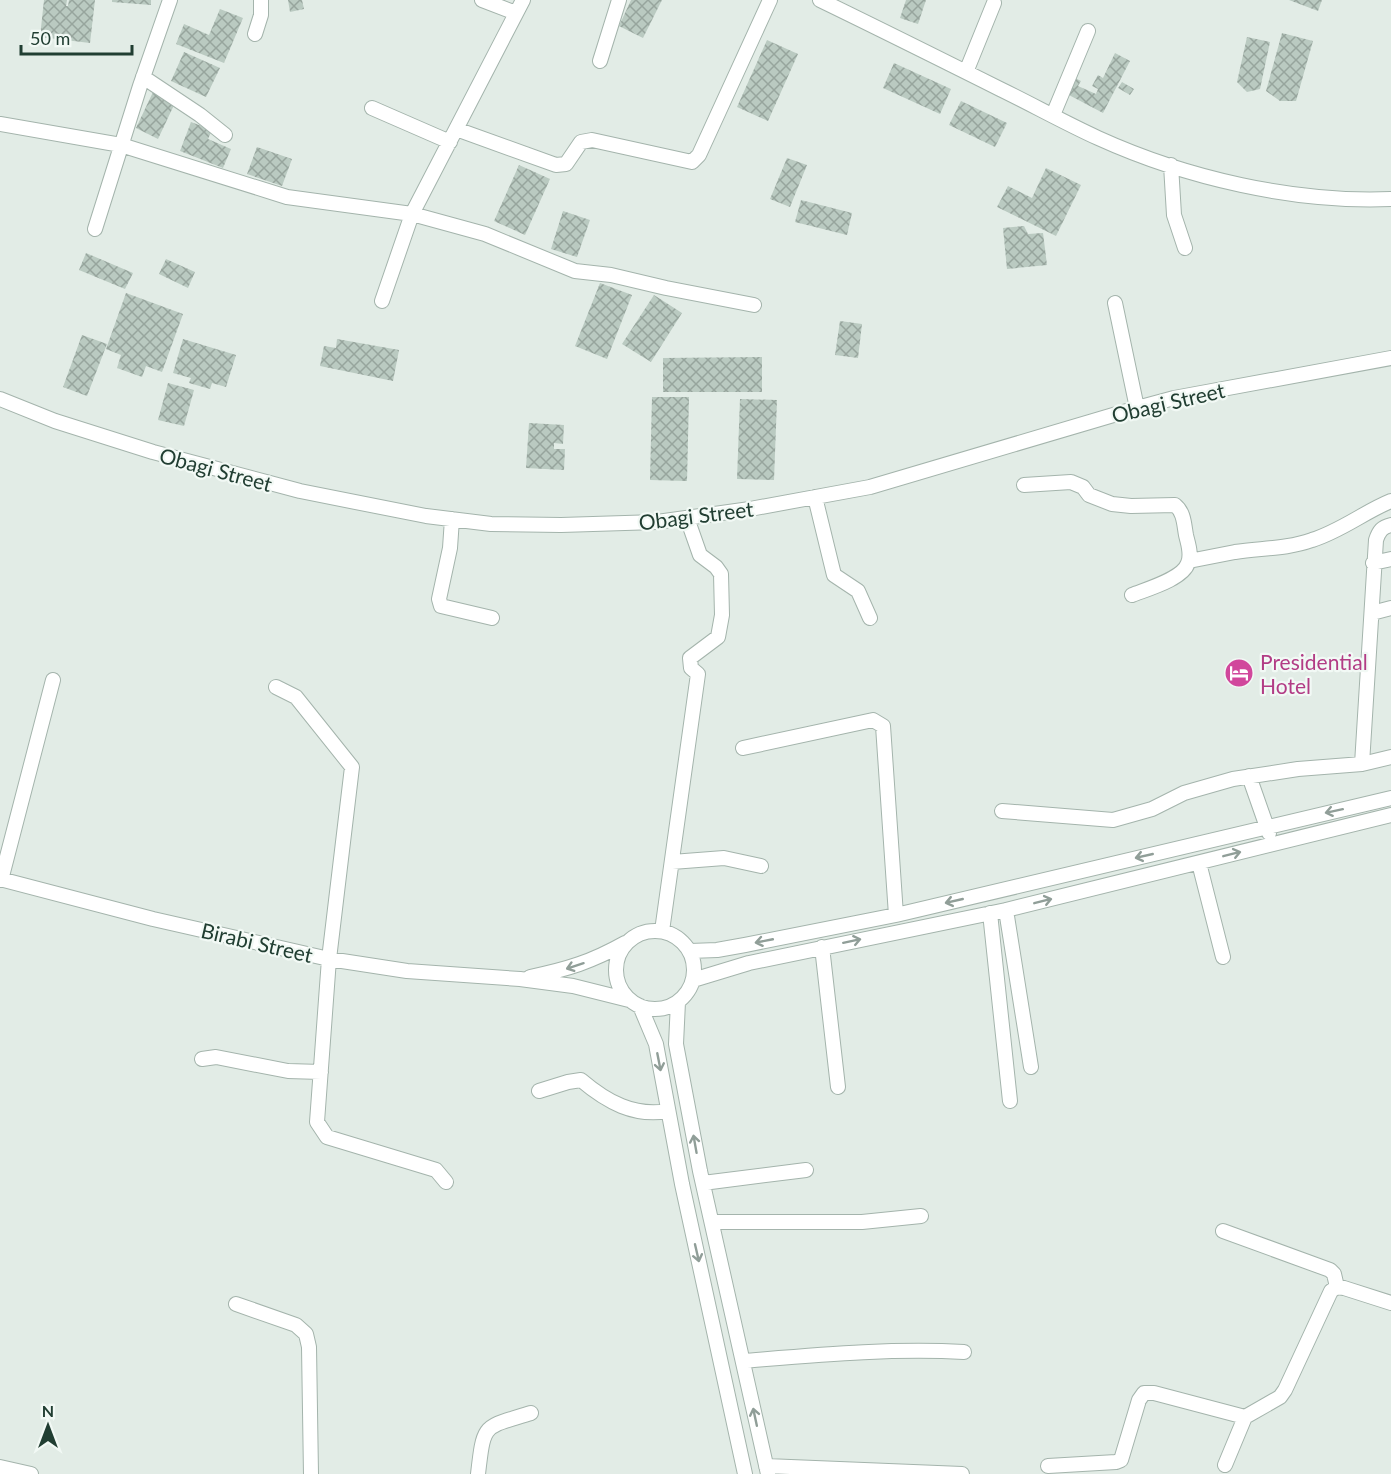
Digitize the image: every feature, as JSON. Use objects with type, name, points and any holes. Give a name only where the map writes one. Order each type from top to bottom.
[{"type":"street","points":[[95,229],[170,0]]},
{"type":"street","points":[[255,34],[261,15],[261,0]]},
{"type":"street","points":[[382,301],[412,214],[520,6],[482,0]]},
{"type":"street","points":[[600,61],[619,0]]},
{"type":"street","points":[[372,108],[453,136],[556,165],[566,164],[581,142],[592,140],[685,161],[696,160],[770,0]]},
{"type":"street","points":[[820,0],[1099,138],[1171,165],[1216,178],[1297,195],[1366,200],[1391,199]]},
{"type":"street","points":[[966,72],[994,3]]},
{"type":"street","points":[[1053,115],[1088,31]]},
{"type":"street","points":[[143,77],[225,135]]},
{"type":"street","points":[[0,124],[121,145],[287,197],[412,214],[485,234],[575,271],[611,275],[754,305]]},
{"type":"street","points":[[1171,165],[1174,215],[1185,248]]},
{"type":"street","points":[[1115,303],[1137,408]]},
{"type":"street","name":"Obagi Street","points":[[0,399],[55,421],[153,452],[300,491],[426,516],[491,524],[561,525],[657,522],[750,509],[870,487],[1174,398],[1391,358]]},
{"type":"street","points":[[1024,485],[1071,482],[1083,487],[1089,495],[1112,504],[1175,505],[1180,509],[1190,551],[1185,569],[1175,577],[1132,596]]},
{"type":"street","points":[[815,497],[834,574],[858,591],[870,618]]},
{"type":"street","points":[[1189,561],[1235,552],[1284,547],[1312,540],[1348,525],[1391,501]]},
{"type":"street","points":[[662,931],[698,674],[691,669],[690,658],[718,638],[722,615],[721,574],[716,567],[700,555],[687,518]]},
{"type":"street","points":[[452,519],[450,548],[439,599],[441,606],[492,618]]},
{"type":"street","points":[[1362,764],[1374,563],[1379,531],[1384,526],[1391,525]]},
{"type":"street","points":[[1374,563],[1391,559]]},
{"type":"street","points":[[1372,613],[1391,608]]},
{"type":"street","points":[[0,879],[53,680]]},
{"type":"street","points":[[276,687],[296,697],[352,767],[329,959],[317,1122],[327,1137],[436,1170],[446,1182]]},
{"type":"street","points":[[743,748],[873,720],[883,726],[896,915]]},
{"type":"street","points":[[1002,811],[1113,820],[1152,809],[1184,793],[1249,776],[1362,764],[1391,757]]},
{"type":"street","points":[[1249,776],[1268,826],[1271,844]]},
{"type":"street","points":[[690,951],[717,950],[896,915],[1385,799],[1387,816],[1006,910],[748,963],[693,980]]},
{"type":"street","points":[[672,862],[724,858],[761,866]]},
{"type":"street","points":[[1199,862],[1224,957]]},
{"type":"street","name":"Birabi Street","points":[[0,879],[153,919],[329,959],[407,970],[520,979]]},
{"type":"street","points":[[1006,910],[1031,1067]]},
{"type":"street","points":[[990,913],[1010,1101]]},
{"type":"street","points":[[650,930],[662,931],[678,938],[690,951],[695,970],[688,992],[678,1002],[666,1008],[653,1009],[573,986],[520,979],[571,969],[599,958],[637,934],[650,930]]},
{"type":"street","points":[[627,942],[619,952],[615,964],[616,977],[621,990],[634,1003],[656,1044],[689,1218],[745,1474]]},
{"type":"street","points":[[822,947],[838,1087]]},
{"type":"street","points":[[678,1002],[676,1044],[703,1183],[767,1470],[962,1474]]},
{"type":"street","points":[[202,1059],[216,1057],[279,1069],[321,1072]]},
{"type":"street","points":[[539,1091],[581,1080],[610,1102],[638,1112],[668,1111]]},
{"type":"street","points":[[703,1183],[806,1170]]},
{"type":"street","points":[[713,1222],[862,1222],[921,1216]]},
{"type":"street","points":[[1224,1232],[1330,1270],[1334,1274],[1337,1287]]},
{"type":"street","points":[[1226,1465],[1245,1417],[1280,1396],[1285,1390],[1330,1291],[1337,1287],[1344,1288],[1391,1303]]},
{"type":"street","points":[[236,1304],[296,1325],[306,1334],[309,1347],[311,1474]]},
{"type":"street","points":[[743,1361],[872,1351],[964,1352]]},
{"type":"street","points":[[1048,1466],[1121,1460],[1139,1400],[1144,1393],[1154,1393],[1245,1417]]},
{"type":"street","points":[[478,1474],[481,1443],[491,1425],[531,1413]]},
{"type":"street","points":[[0,1467],[31,1474]]},
{"type":"building","points":[[44,0],[67,0],[66,6],[68,6],[69,0],[95,0],[90,43],[40,37]]},
{"type":"building","points":[[112,0],[151,0],[151,5],[112,2]]},
{"type":"building","points":[[288,0],[302,0],[304,9],[290,12]]},
{"type":"building","points":[[631,0],[662,0],[643,38],[619,26]]},
{"type":"building","points":[[906,0],[926,0],[918,24],[900,18]]},
{"type":"building","points":[[1289,0],[1322,0],[1318,11]]},
{"type":"building","points":[[220,9],[243,18],[224,63],[176,44],[184,24],[209,35]]},
{"type":"building","points":[[1282,33],[1313,41],[1296,101],[1280,101],[1266,91]]},
{"type":"building","points":[[1247,37],[1270,42],[1260,89],[1247,92],[1237,82]]},
{"type":"building","points":[[767,40],[798,54],[768,121],[737,107]]},
{"type":"building","points":[[184,52],[220,68],[206,97],[171,81]]},
{"type":"building","points":[[1115,53],[1130,61],[1103,113],[1067,94],[1075,78],[1081,81],[1078,86],[1096,94],[1098,89],[1092,86],[1098,75],[1103,78]]},
{"type":"building","points":[[894,63],[951,89],[940,114],[883,88]]},
{"type":"building","points":[[1122,82],[1134,89],[1130,95],[1118,88]]},
{"type":"building","points":[[153,92],[175,103],[158,139],[136,128]]},
{"type":"building","points":[[961,101],[1007,123],[995,147],[949,125]]},
{"type":"building","points":[[191,122],[212,130],[208,139],[231,149],[223,168],[180,151]]},
{"type":"building","points":[[257,147],[292,159],[282,186],[247,174]]},
{"type":"building","points":[[787,158],[807,165],[790,207],[770,199]]},
{"type":"building","points":[[519,165],[550,179],[525,235],[494,221]]},
{"type":"building","points":[[1046,168],[1081,185],[1056,236],[997,207],[1008,186],[1032,198]]},
{"type":"building","points":[[801,200],[852,213],[847,235],[795,222]]},
{"type":"building","points":[[563,211],[590,220],[577,257],[551,249]]},
{"type":"building","points":[[1024,226],[1028,234],[1043,233],[1047,265],[1007,269],[1003,228]]},
{"type":"building","points":[[86,253],[133,273],[125,289],[79,270]]},
{"type":"building","points":[[166,259],[195,272],[188,288],[159,274]]},
{"type":"building","points":[[600,283],[632,295],[607,359],[575,346]]},
{"type":"building","points":[[126,293],[183,314],[162,372],[146,366],[142,377],[117,368],[121,355],[106,349]]},
{"type":"building","points":[[654,295],[682,313],[651,362],[622,344]]},
{"type":"building","points":[[840,321],[862,324],[858,358],[835,355]]},
{"type":"building","points":[[82,335],[107,344],[87,396],[63,387]]},
{"type":"building","points":[[183,339],[236,355],[226,387],[212,383],[210,389],[189,383],[191,378],[173,373]]},
{"type":"building","points":[[337,339],[399,350],[393,381],[320,366],[324,346],[336,348]]},
{"type":"building","points":[[762,357],[762,392],[663,392],[663,358]]},
{"type":"building","points":[[168,383],[194,390],[184,426],[158,420]]},
{"type":"building","points":[[652,397],[689,397],[687,481],[650,480]]},
{"type":"building","points":[[740,399],[777,400],[774,480],[737,479]]},
{"type":"building","points":[[529,423],[564,425],[563,444],[554,443],[554,449],[565,449],[564,470],[526,468]]},
{"type":"place","name":"Presidential Hotel","points":[[1239,673]]}]
